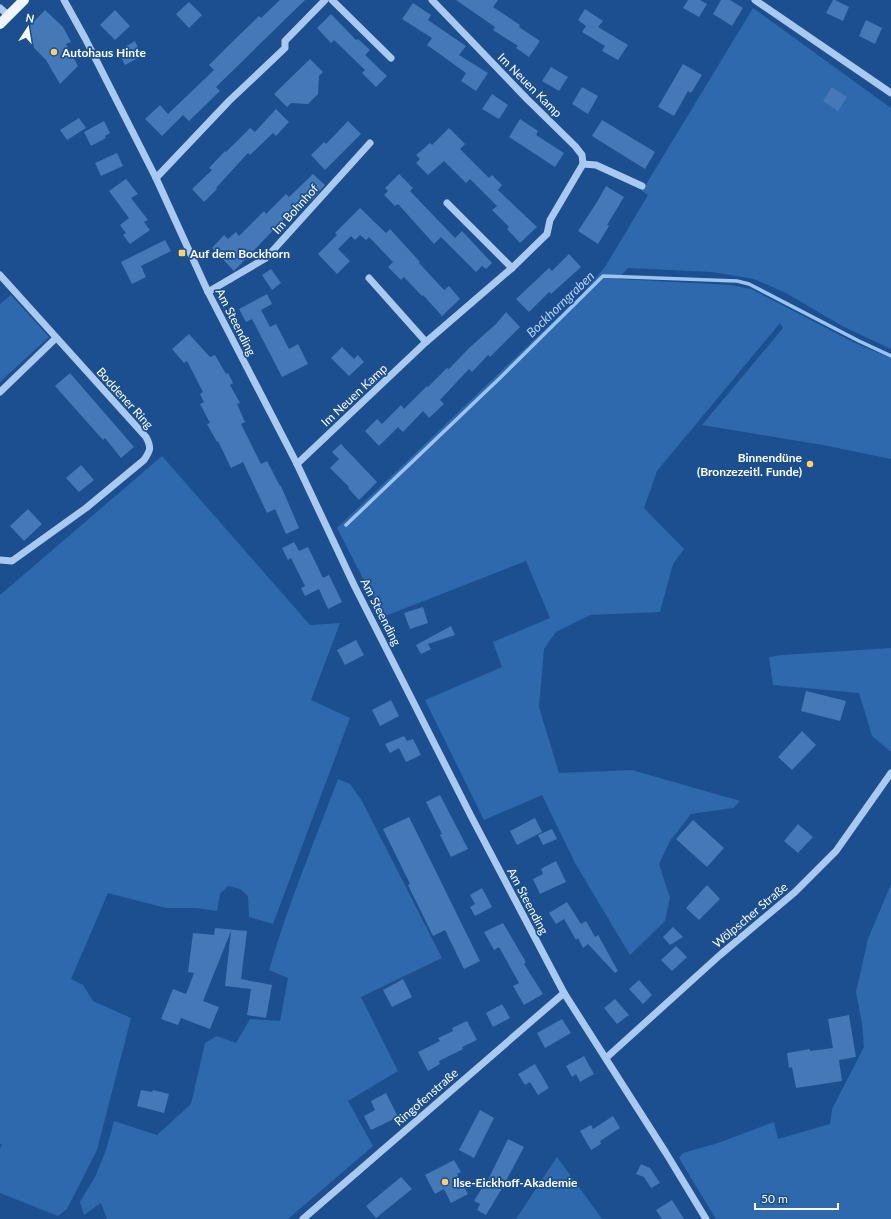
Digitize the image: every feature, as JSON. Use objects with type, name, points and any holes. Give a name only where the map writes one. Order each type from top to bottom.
[{"type":"main road","points":[[0,24],[24,0]]},
{"type":"street","name":"Am Steending","points":[[64,0],[85,38],[156,178],[208,292],[297,464],[354,585],[471,816],[564,993],[706,1219]]},
{"type":"street","points":[[156,178],[229,101],[284,48],[285,41],[325,0]]},
{"type":"street","points":[[332,0],[391,58]]},
{"type":"street","name":"Im Neuen Kamp","points":[[297,464],[426,342],[512,268],[547,234],[550,220],[583,164],[582,155],[575,146],[527,99],[432,0]]},
{"type":"street","points":[[755,0],[891,93]]},
{"type":"street","points":[[0,8],[8,15]]},
{"type":"street","name":"Im Bohnhof","points":[[208,292],[266,258],[370,143]]},
{"type":"street","points":[[583,164],[596,166],[642,186]]},
{"type":"street","points":[[447,203],[512,268]]},
{"type":"street","name":"Boddener Ring","points":[[0,275],[150,443],[150,451],[144,460],[86,508],[12,561],[0,560]]},
{"type":"street","points":[[369,278],[426,342]]},
{"type":"street","points":[[0,392],[56,338]]},
{"type":"street","name":"Wölpscher Straße","points":[[606,1058],[720,955],[796,892],[836,851],[891,773]]},
{"type":"street","name":"Ringofenstraße","points":[[304,1219],[564,993]]},
{"type":"shaded area","points":[[753,8],[891,108],[891,349],[842,326],[786,293],[754,279],[712,272],[628,268],[618,279],[731,285],[751,289],[855,343],[891,358],[891,459],[823,445],[702,425],[783,328],[780,323],[657,471],[644,508],[684,549],[673,564],[660,612],[590,615],[556,632],[544,649],[539,707],[559,773],[632,770],[740,801],[733,808],[691,814],[670,841],[659,864],[670,898],[665,921],[630,955],[575,863],[542,795],[484,820],[425,700],[502,667],[493,642],[550,618],[526,561],[383,617],[337,528],[581,295],[605,267],[648,195],[642,191]]},
{"type":"shaded area","points":[[11,295],[49,337],[0,382],[0,304]]},
{"type":"shaded area","points":[[162,456],[310,625],[340,623],[311,700],[350,718],[273,924],[249,917],[248,896],[240,889],[228,886],[220,894],[217,911],[196,908],[166,908],[108,893],[71,979],[83,985],[93,1001],[131,1018],[97,1150],[67,1209],[58,1216],[0,1193],[0,1149],[2,1144],[0,1144],[0,595]]},
{"type":"shaded area","points":[[891,648],[891,752],[872,736],[859,693],[773,685],[769,657]]},
{"type":"shaded area","points":[[338,779],[350,784],[362,801],[442,958],[361,997],[398,1071],[348,1101],[373,1146],[288,1219],[107,1219],[101,1203],[84,1215],[80,1202],[95,1177],[106,1150],[114,1121],[157,1135],[191,1104],[205,1043],[217,1036],[236,1043],[250,1019],[280,1021],[288,978],[269,970],[293,898]]},
{"type":"shaded area","points":[[891,884],[891,1219],[716,1219],[679,1158],[683,1153],[718,1143],[774,1122],[778,1139],[830,1124],[832,1109],[864,1047],[862,1023],[856,992],[868,939]]},
{"type":"shaded area","points":[[557,1157],[602,1219],[516,1219]]},
{"type":"building","points":[[280,0],[305,0],[216,87],[220,91],[189,121],[183,115],[162,136],[145,119],[160,105],[168,114],[214,70],[209,65],[259,16],[261,18]]},
{"type":"building","points":[[456,0],[498,0],[493,7],[520,25],[519,27],[540,41],[529,57],[516,48],[518,46],[493,30],[495,27]]},
{"type":"building","points":[[688,0],[700,0],[707,4],[699,17],[683,8]]},
{"type":"building","points":[[721,0],[730,0],[743,8],[732,26],[713,14]]},
{"type":"building","points":[[833,0],[849,7],[843,21],[826,13]]},
{"type":"building","points":[[189,2],[202,15],[189,28],[176,14]]},
{"type":"building","points":[[413,3],[431,15],[428,20],[466,46],[459,55],[488,73],[476,91],[461,81],[466,73],[427,45],[432,38],[402,19]]},
{"type":"building","points":[[585,9],[603,21],[598,27],[628,45],[618,60],[602,51],[605,46],[582,32],[586,26],[578,20]]},
{"type":"building","name":"Autohaus Hinte","points":[[45,10],[63,27],[71,42],[66,44],[78,66],[60,84],[46,60],[21,35]]},
{"type":"building","points":[[115,10],[130,26],[115,40],[100,25]]},
{"type":"building","points":[[331,14],[356,40],[358,39],[370,50],[365,55],[387,76],[376,87],[362,73],[365,70],[334,40],[331,43],[317,28]]},
{"type":"building","points":[[866,20],[882,28],[875,44],[859,36]]},
{"type":"building","points":[[135,41],[142,56],[125,65],[118,51]]},
{"type":"building","points":[[310,59],[323,72],[319,76],[318,94],[308,104],[291,103],[287,107],[274,94]]},
{"type":"building","points":[[683,64],[702,75],[691,93],[688,91],[674,116],[658,107]]},
{"type":"building","points":[[551,67],[568,77],[559,91],[542,81]]},
{"type":"building","points":[[582,87],[598,96],[588,114],[572,104]]},
{"type":"building","points":[[832,87],[847,97],[838,111],[823,101]]},
{"type":"building","points":[[492,94],[508,105],[499,119],[482,109]]},
{"type":"building","points":[[276,109],[289,122],[276,136],[273,133],[250,155],[248,153],[204,202],[192,189],[212,170],[209,168],[225,151],[226,152],[250,128],[255,132]]},
{"type":"building","points":[[79,118],[86,128],[67,140],[60,130]]},
{"type":"building","points":[[520,119],[538,131],[536,135],[564,153],[555,167],[509,137]]},
{"type":"building","points":[[602,120],[655,152],[645,169],[592,136]]},
{"type":"building","points":[[104,121],[110,133],[105,136],[106,138],[91,146],[84,132]]},
{"type":"building","points":[[348,121],[361,134],[325,170],[311,155],[324,142],[326,144]]},
{"type":"building","points":[[449,128],[465,144],[460,149],[489,178],[492,175],[502,185],[498,190],[537,227],[520,243],[507,229],[509,227],[492,210],[497,206],[470,179],[466,183],[444,161],[428,175],[416,163],[420,159],[416,155],[430,143],[432,145]]},
{"type":"building","points":[[117,153],[123,166],[101,176],[95,163]]},
{"type":"building","points":[[313,174],[325,185],[313,199],[288,222],[284,219],[234,271],[212,248],[224,235],[228,239],[236,232],[239,236],[264,211],[266,214],[286,194],[289,197]]},
{"type":"building","points":[[399,174],[413,188],[410,191],[455,238],[462,231],[492,263],[486,269],[482,266],[476,272],[441,237],[434,244],[398,204],[395,206],[384,195],[388,191],[385,188]]},
{"type":"building","points":[[126,179],[138,194],[131,198],[148,220],[144,222],[150,230],[130,244],[123,235],[126,233],[120,225],[129,218],[109,191]]},
{"type":"building","points":[[606,186],[624,197],[607,225],[609,226],[598,244],[578,231]]},
{"type":"building","points":[[360,208],[386,233],[390,229],[444,290],[449,286],[460,299],[442,316],[404,277],[401,280],[388,267],[393,262],[369,237],[366,240],[360,235],[355,240],[351,236],[338,249],[350,261],[337,274],[318,254],[337,235],[335,233]]},
{"type":"building","points":[[165,240],[171,251],[141,266],[146,277],[132,284],[121,262]]},
{"type":"building","points":[[569,254],[581,267],[551,294],[549,292],[529,312],[516,299],[549,268],[552,271]]},
{"type":"building","points":[[271,269],[281,283],[272,290],[262,275]]},
{"type":"building","points":[[267,294],[272,304],[261,310],[270,327],[276,324],[289,349],[298,344],[308,364],[282,377],[252,319],[246,322],[239,309]]},
{"type":"building","points":[[506,312],[520,327],[490,357],[488,355],[472,372],[469,369],[440,400],[444,404],[429,418],[423,411],[403,432],[398,427],[379,446],[365,431],[377,419],[382,424],[401,405],[404,409],[447,368],[449,369],[469,348],[496,324]]},
{"type":"building","points":[[189,334],[210,357],[215,355],[226,374],[228,373],[233,383],[230,385],[240,403],[237,404],[245,422],[241,424],[261,464],[267,461],[281,486],[299,528],[286,534],[275,509],[267,513],[243,462],[231,468],[218,441],[217,442],[207,424],[210,423],[200,404],[204,402],[200,394],[203,392],[187,361],[184,363],[172,349]]},
{"type":"building","points":[[342,347],[354,359],[358,355],[364,362],[349,376],[331,358]]},
{"type":"building","points":[[70,373],[134,447],[121,458],[105,438],[103,440],[55,386]]},
{"type":"building","points":[[341,444],[377,482],[359,500],[348,488],[349,487],[330,468],[339,459],[332,452]]},
{"type":"building","points":[[81,465],[94,480],[79,492],[66,478]]},
{"type":"building","points":[[28,509],[42,524],[24,541],[10,526]]},
{"type":"building","points":[[294,542],[299,551],[308,547],[323,578],[329,575],[342,602],[328,609],[319,589],[305,596],[301,588],[305,586],[291,558],[288,560],[282,548]]},
{"type":"building","points":[[423,607],[428,623],[410,629],[404,613]]},
{"type":"building","points":[[451,626],[455,635],[428,644],[431,649],[421,654],[416,645]]},
{"type":"building","points":[[356,640],[364,655],[345,665],[337,650]]},
{"type":"building","points":[[806,691],[846,701],[840,721],[801,711]]},
{"type":"building","points":[[391,700],[399,716],[380,726],[372,710]]},
{"type":"building","points":[[802,731],[816,745],[792,770],[778,757]]},
{"type":"building","points":[[404,736],[407,741],[413,739],[421,755],[406,762],[399,748],[390,753],[385,744]]},
{"type":"building","points":[[440,795],[468,849],[451,857],[440,835],[442,834],[426,802]]},
{"type":"building","points":[[409,817],[480,961],[464,969],[445,930],[433,936],[383,829]]},
{"type":"building","points":[[535,818],[542,832],[517,845],[510,831]]},
{"type":"building","points":[[693,820],[724,848],[707,867],[676,839]]},
{"type":"building","points":[[798,824],[813,837],[798,853],[784,841]]},
{"type":"building","points":[[552,829],[557,839],[543,845],[538,835]]},
{"type":"building","points":[[556,861],[566,882],[540,894],[533,879],[543,874],[541,869]]},
{"type":"building","points":[[707,885],[720,899],[699,920],[686,908]]},
{"type":"building","points":[[482,888],[492,907],[475,916],[470,907],[475,904],[470,895]]},
{"type":"building","points":[[567,902],[581,924],[586,921],[595,937],[598,935],[618,971],[615,973],[588,944],[583,948],[578,938],[576,940],[564,919],[556,924],[549,913]]},
{"type":"building","points":[[503,923],[526,962],[524,964],[543,994],[524,1005],[513,986],[519,983],[499,947],[494,950],[484,932]]},
{"type":"building","points":[[673,927],[683,937],[670,945],[663,937]]},
{"type":"building","points":[[215,928],[247,931],[241,979],[272,985],[266,1018],[247,1015],[251,989],[225,986],[231,931],[203,1001],[219,1007],[210,1029],[181,1018],[178,1025],[161,1019],[173,989],[186,994],[194,973],[188,972],[193,933],[214,935]]},
{"type":"building","points":[[676,946],[687,957],[672,971],[661,960]]},
{"type":"building","points":[[403,979],[412,997],[392,1007],[383,990]]},
{"type":"building","points":[[639,980],[652,995],[643,1004],[629,989]]},
{"type":"building","points":[[615,999],[629,1015],[617,1024],[604,1008]]},
{"type":"building","points":[[502,1004],[510,1018],[493,1027],[486,1013]]},
{"type":"building","points":[[849,1015],[856,1057],[839,1060],[842,1081],[796,1088],[792,1067],[789,1068],[787,1053],[810,1049],[810,1051],[833,1048],[828,1019]]},
{"type":"building","points":[[562,1019],[571,1033],[545,1048],[537,1033]]},
{"type":"building","points":[[467,1021],[477,1040],[439,1061],[440,1064],[428,1071],[418,1052],[440,1041],[438,1038],[453,1031],[452,1028]]},
{"type":"building","points":[[584,1056],[594,1074],[580,1082],[576,1074],[572,1077],[566,1066]]},
{"type":"building","points":[[535,1064],[549,1088],[538,1095],[530,1082],[525,1085],[518,1074]]},
{"type":"building","points":[[141,1090],[152,1092],[153,1090],[169,1094],[164,1113],[137,1106]]},
{"type":"building","points":[[386,1093],[398,1117],[371,1130],[364,1116],[375,1110],[371,1101]]},
{"type":"building","points":[[480,1110],[494,1118],[474,1158],[459,1150]]},
{"type":"building","points":[[613,1116],[620,1128],[600,1141],[601,1144],[591,1150],[580,1131],[591,1125],[593,1129]]},
{"type":"building","points":[[508,1139],[524,1147],[486,1215],[477,1210],[480,1204],[474,1201],[485,1183],[486,1184]]},
{"type":"building","name":"Ilse-Eickhoff-Akademie","points":[[454,1160],[461,1172],[457,1174],[468,1194],[451,1203],[444,1189],[435,1194],[425,1175]]},
{"type":"building","points":[[641,1164],[650,1168],[660,1183],[651,1188],[644,1177],[636,1174]]},
{"type":"building","points":[[401,1177],[412,1189],[376,1218],[366,1206]]},
{"type":"building","points":[[672,1200],[684,1219],[662,1219],[656,1210]]},
{"type":"waterway","name":"Bockhorngraben","points":[[346,525],[502,376],[603,276],[737,281],[749,284],[891,356]]},
{"type":"place","name":"Autohaus Hinte","points":[[54,52]]},
{"type":"place","name":"Auf dem Bockhorn","points":[[182,253]]},
{"type":"place","name":"Binnendüne (Bronzezeitl. Funde)","points":[[810,464]]},
{"type":"place","name":"Ilse-Eickhoff-Akademie","points":[[445,1182]]}]
